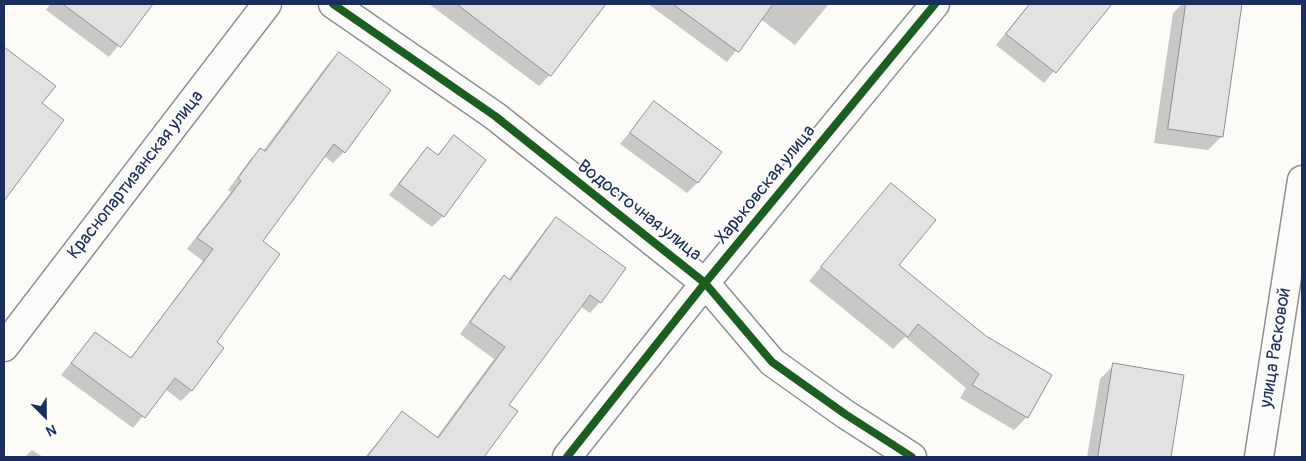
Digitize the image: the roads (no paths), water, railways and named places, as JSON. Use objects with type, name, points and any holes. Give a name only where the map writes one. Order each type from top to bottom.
[{"type":"street","name":"Краснопартизанская улица","points":[[4,347],[267,4]]},
{"type":"street","name":"Водосточная улица","points":[[333,4],[495,116],[705,283],[772,362],[845,414],[912,457]]},
{"type":"street","name":"Харьковская улица","points":[[567,457],[705,283],[935,4]]},
{"type":"street","name":"улица Расковой","points":[[1258,457],[1302,180]]}]
